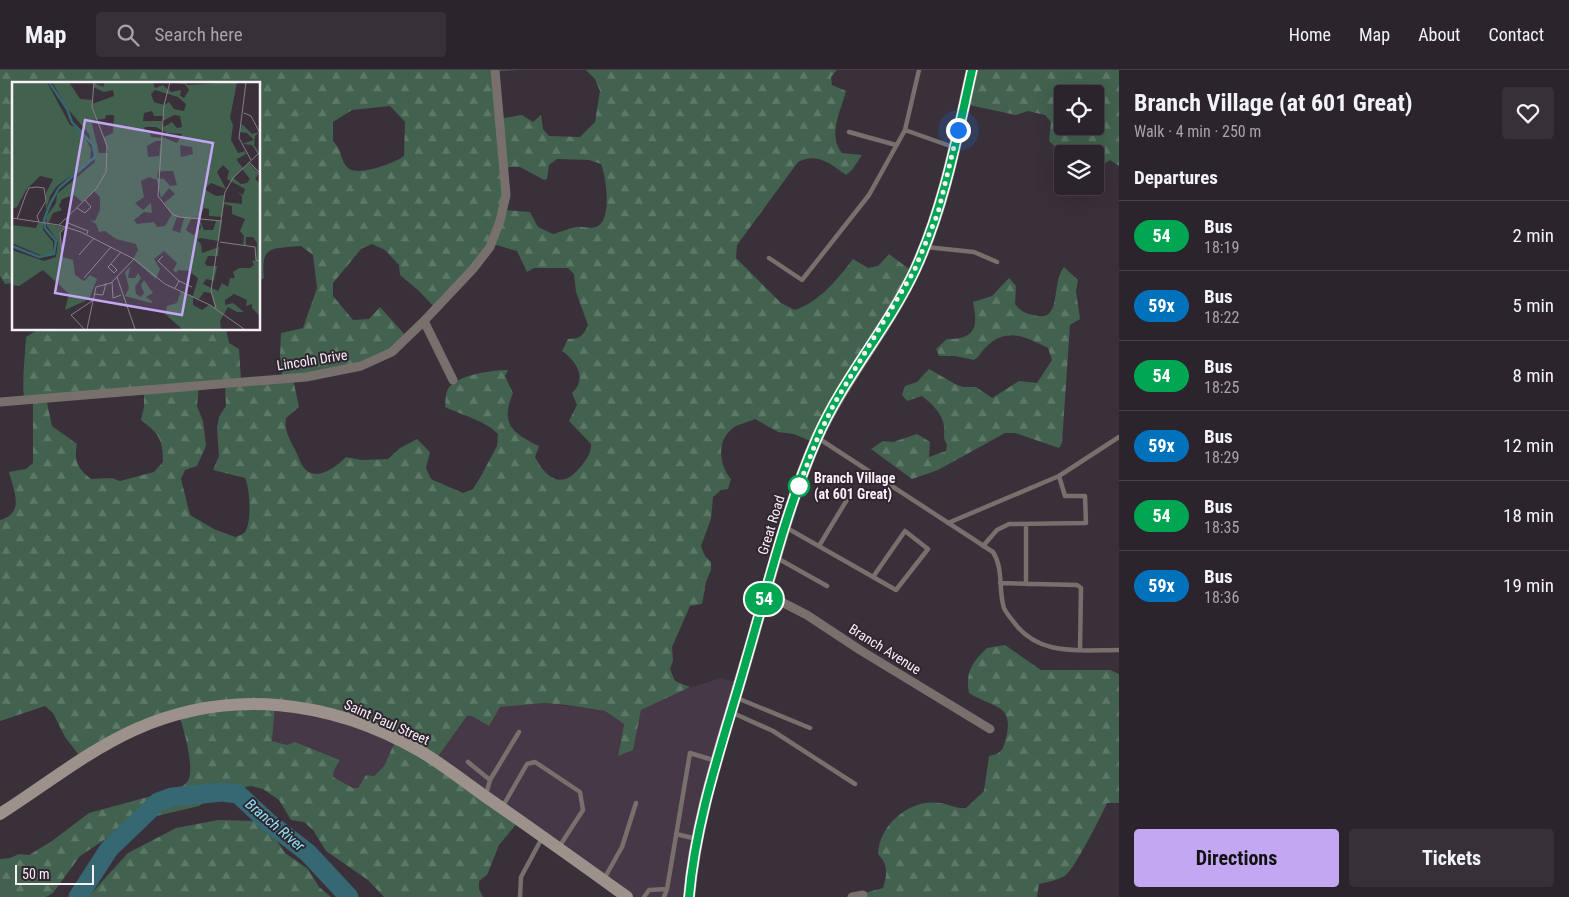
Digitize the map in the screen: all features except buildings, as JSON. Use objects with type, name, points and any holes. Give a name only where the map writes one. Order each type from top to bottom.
[{"type":"main road","name":"Great Road","points":[[689,897],[698,840],[717,762],[798,488],[818,437],[847,382],[914,271],[924,247],[938,213],[972,70]]},
{"type":"main road","name":"Saint Paul Street","points":[[0,814],[102,747],[135,730],[168,718],[212,707],[250,703],[299,706],[332,713],[366,726],[421,752],[627,897]]},
{"type":"street","name":"Lincoln Drive","points":[[0,402],[128,390],[266,381],[337,372],[361,366],[392,352],[456,288],[490,247],[500,221],[506,196],[496,70]]},
{"type":"street","points":[[424,321],[453,380]]},
{"type":"street","name":"Branch Avenue","points":[[766,594],[807,615],[860,650],[990,729]]},
{"type":"street","points":[[852,897],[863,895]]},
{"type":"lane","points":[[769,258],[802,280],[868,195],[905,130],[919,70]]},
{"type":"lane","points":[[905,130],[954,147]]},
{"type":"lane","points":[[849,132],[896,145]]},
{"type":"lane","points":[[924,247],[974,252],[997,262]]},
{"type":"lane","points":[[818,437],[993,552],[999,561],[1004,609],[1018,628],[1036,643],[1055,649],[1119,650]]},
{"type":"lane","points":[[948,523],[1059,476],[1119,437]]},
{"type":"lane","points":[[983,546],[997,530],[1010,524],[1086,523],[1086,496],[1065,496],[1059,476]]},
{"type":"lane","points":[[819,546],[848,498]]},
{"type":"lane","points":[[1026,524],[1026,584]]},
{"type":"lane","points":[[786,528],[896,590],[928,548],[905,531],[873,577]]},
{"type":"lane","points":[[776,558],[828,586]]},
{"type":"lane","points":[[1000,583],[1077,586],[1081,588],[1080,650]]},
{"type":"lane","points":[[736,697],[810,728]]},
{"type":"lane","points":[[732,712],[773,731],[854,784]]},
{"type":"lane","points":[[486,796],[490,780],[518,732]]},
{"type":"lane","points":[[664,897],[667,889],[690,753],[717,762]]},
{"type":"lane","points":[[468,762],[490,780]]},
{"type":"lane","points":[[502,808],[527,764],[535,762],[580,792],[583,810],[558,848]]},
{"type":"lane","points":[[603,880],[622,847],[636,803]]},
{"type":"lane","points":[[676,834],[698,840]]},
{"type":"lane","points":[[520,897],[521,878],[542,836]]},
{"type":"lane","points":[[644,897],[649,890],[667,889]]},
{"type":"shaded area","points":[[721,678],[744,685],[710,804],[692,897],[625,897],[434,762],[467,716],[499,707],[545,703],[605,711],[624,724],[619,746],[634,740],[641,710],[671,694]]},
{"type":"shaded area","points":[[275,706],[348,720],[394,744],[384,766],[374,776],[366,775],[358,788],[353,788],[333,777],[334,770],[340,760],[295,742],[287,745],[272,741]]},
{"type":"green space","points":[[0,70],[519,70],[497,71],[499,119],[522,115],[533,122],[541,115],[543,129],[549,136],[580,137],[595,122],[600,91],[595,79],[586,70],[837,70],[831,77],[832,85],[846,91],[836,123],[835,131],[838,146],[842,153],[862,155],[852,170],[846,175],[829,163],[818,159],[811,158],[798,162],[737,245],[736,258],[781,303],[795,310],[820,296],[853,259],[868,268],[878,266],[889,254],[913,272],[817,444],[794,434],[778,432],[755,419],[735,427],[724,439],[721,453],[722,460],[731,479],[728,489],[721,490],[713,497],[711,519],[701,546],[705,556],[711,562],[711,570],[706,582],[702,604],[690,606],[672,647],[673,661],[670,669],[675,681],[690,687],[641,710],[633,750],[618,756],[624,724],[605,711],[545,703],[500,707],[489,726],[472,716],[467,716],[434,762],[518,822],[499,845],[487,875],[479,881],[479,889],[483,897],[384,897],[368,880],[326,851],[313,830],[304,822],[291,820],[279,800],[263,789],[251,786],[217,793],[199,806],[131,822],[80,856],[53,893],[46,897],[0,897],[0,859],[10,858],[19,854],[29,855],[52,841],[89,813],[177,789],[187,782],[190,770],[184,730],[179,716],[82,759],[65,737],[53,713],[45,706],[0,721],[0,520],[8,517],[15,507],[15,494],[9,472],[26,469],[33,463],[33,401],[24,399],[23,391],[26,337],[37,330],[226,330],[229,343],[239,349],[241,380],[283,379],[280,356],[281,333],[303,328],[317,288],[313,255],[301,246],[270,250],[264,259],[264,278],[260,280],[260,82],[12,82],[12,283],[5,284],[0,276]],"holes":[[[390,106],[405,122],[404,156],[393,162],[368,170],[360,171],[348,168],[333,141],[333,122],[352,110]],[[557,159],[589,160],[601,164],[605,178],[607,198],[605,216],[601,223],[594,228],[576,227],[553,234],[538,227],[530,212],[503,210],[502,167],[520,167],[544,180],[547,179],[549,165]],[[372,244],[385,250],[399,265],[400,275],[435,308],[493,244],[517,251],[527,272],[534,268],[568,268],[574,274],[576,292],[588,325],[581,336],[568,339],[562,351],[576,365],[580,376],[577,387],[572,393],[577,405],[569,421],[591,444],[586,460],[575,473],[563,480],[551,477],[540,466],[535,457],[539,446],[522,437],[511,426],[508,420],[508,413],[513,393],[505,376],[508,370],[484,372],[465,377],[451,386],[446,393],[445,407],[480,422],[498,434],[497,446],[473,489],[463,493],[431,479],[426,468],[430,452],[417,439],[400,448],[388,459],[361,460],[346,457],[337,465],[321,473],[310,473],[305,469],[286,430],[286,418],[299,407],[293,379],[361,366],[405,339],[406,336],[380,307],[369,319],[353,320],[333,296],[333,283],[361,249]],[[199,386],[225,386],[226,406],[219,417],[217,428],[219,456],[213,470],[245,478],[247,483],[250,505],[249,521],[245,532],[235,537],[214,529],[190,515],[181,479],[185,470],[197,466],[206,446],[203,421],[197,406]],[[144,391],[144,407],[141,420],[159,438],[163,462],[154,472],[120,481],[111,478],[91,479],[82,471],[76,460],[77,444],[52,426],[46,398]],[[275,706],[366,727],[394,744],[384,766],[374,776],[366,775],[358,788],[353,788],[333,777],[334,770],[340,760],[295,742],[287,745],[272,741]]]},
{"type":"green space","points":[[977,70],[1119,70],[1119,166],[1110,160],[1104,164],[1104,145],[1054,146],[1049,141],[1051,122],[1045,115],[1028,111],[1016,115],[969,105]]},
{"type":"green space","points":[[1064,267],[1078,280],[1076,291],[1080,319],[1070,325],[1062,443],[1059,448],[1015,433],[1005,433],[938,470],[912,479],[871,449],[883,441],[893,442],[917,434],[930,442],[929,457],[946,451],[947,445],[944,438],[943,421],[936,409],[922,396],[907,401],[902,395],[905,386],[917,382],[929,369],[955,384],[963,387],[976,387],[992,398],[1019,381],[1037,383],[1052,360],[1048,348],[1024,337],[1009,335],[1001,337],[993,341],[974,360],[955,356],[939,356],[936,349],[947,339],[964,337],[969,334],[975,325],[973,302],[992,296],[1009,278],[1016,286],[1015,304],[1028,314],[1045,316],[1053,306],[1060,274]]},
{"type":"green space","points":[[1005,645],[1041,670],[1110,670],[1119,674],[1119,803],[1107,803],[1070,871],[1053,881],[1039,884],[1037,897],[850,897],[883,888],[886,870],[884,862],[878,854],[880,843],[890,824],[898,816],[907,809],[929,803],[966,808],[984,791],[989,756],[998,753],[1003,748],[1008,729],[1008,720],[1000,709],[969,693],[968,680],[971,668],[977,658],[987,648]]},
{"type":"green space","points":[[218,820],[255,821],[271,832],[285,853],[308,869],[319,887],[331,897],[88,897],[128,853],[176,828]]},
{"type":"waterway","name":"Branch River","points":[[78,897],[109,849],[158,802],[172,797],[222,792],[238,794],[268,822],[308,853],[349,897]]},
{"type":"bus line","name":"54","points":[[689,897],[698,838],[707,799],[798,488],[818,437],[834,404],[874,341],[914,271],[926,243],[938,213],[972,70]]},
{"type":"place","name":"Branch Village (at 601 Great)","points":[[799,486]]},
{"type":"route","points":[[799,486],[798,488],[818,437],[834,404],[874,341],[914,271],[938,213],[958,130]]}]
